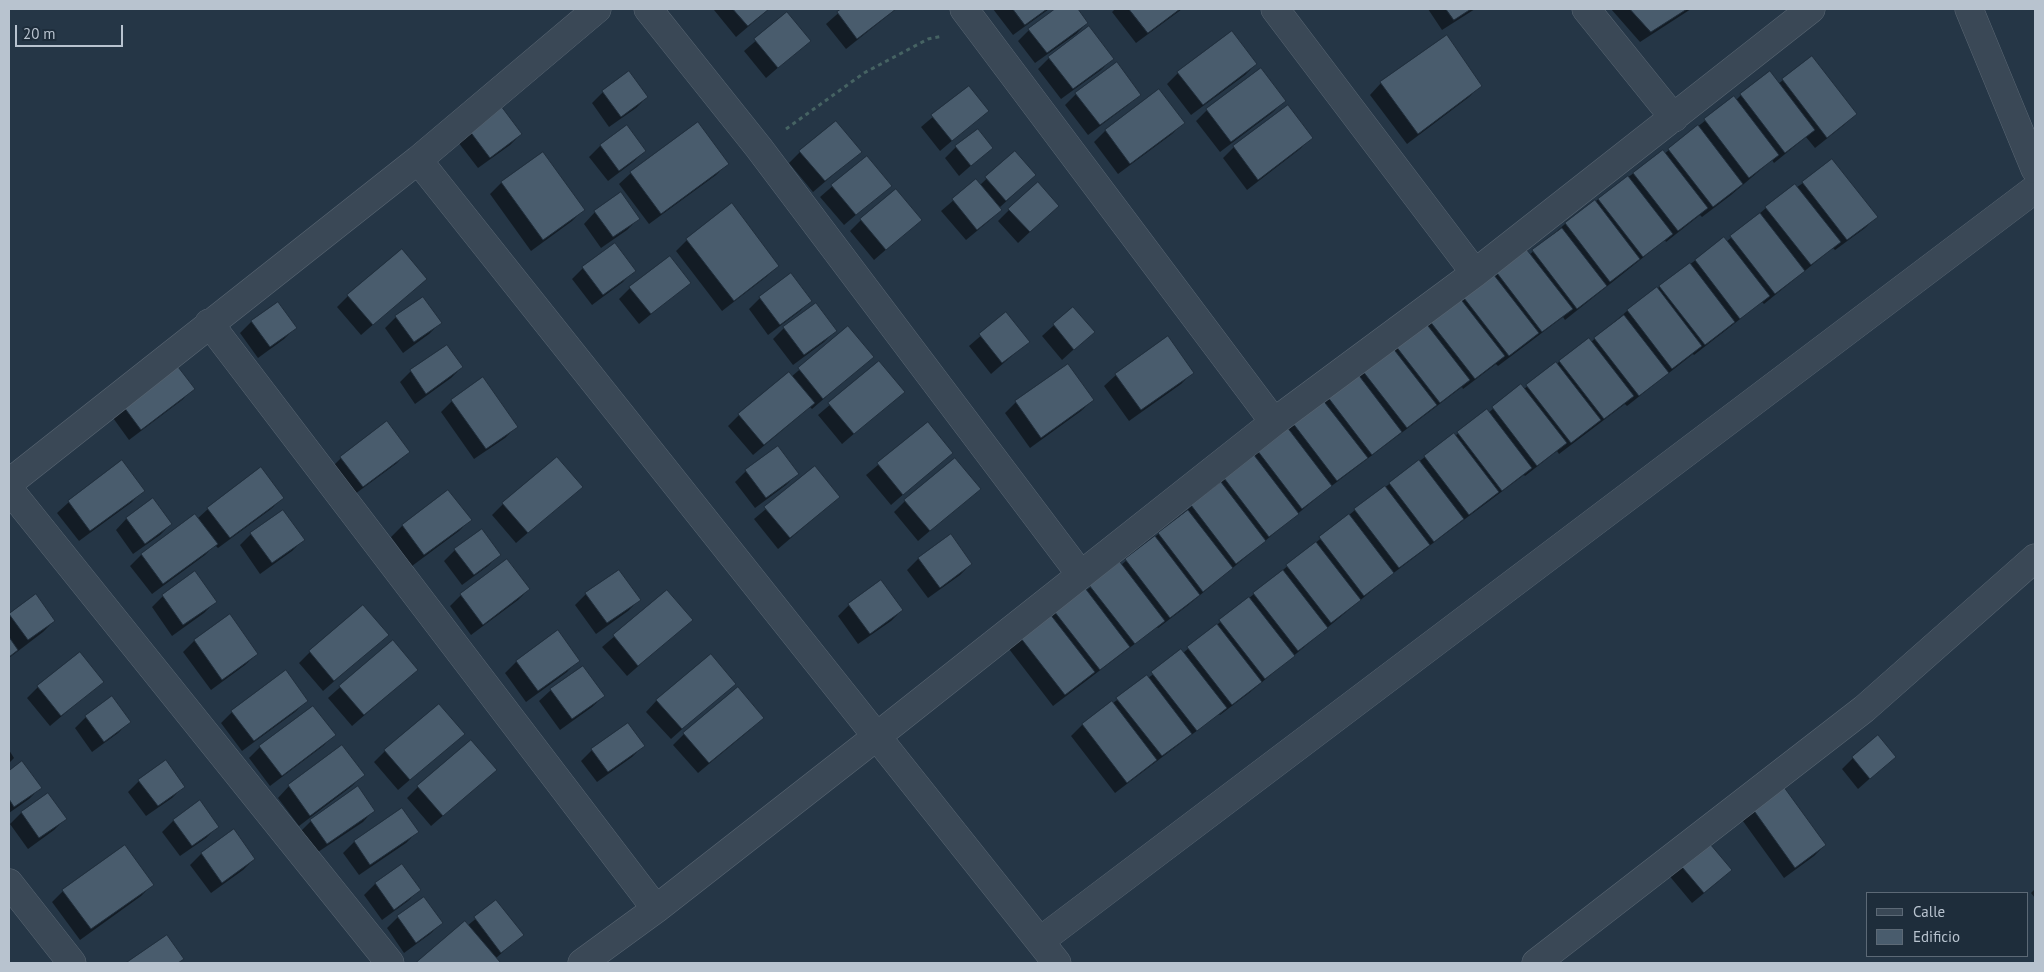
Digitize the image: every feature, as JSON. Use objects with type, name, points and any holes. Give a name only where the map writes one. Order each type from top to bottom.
[{"type":"street","points":[[9,483],[209,323],[418,160],[597,9]]},
{"type":"street","points":[[648,9],[759,148],[1081,575]]},
{"type":"street","points":[[1275,9],[1474,273]]},
{"type":"street","points":[[1586,9],[1674,118]]},
{"type":"street","points":[[582,963],[876,737],[1274,422],[1474,273],[1811,9]]},
{"type":"street","points":[[1969,9],[2035,170]]},
{"type":"street","points":[[971,19],[1274,422]]},
{"type":"street","points":[[418,160],[1057,963]]},
{"type":"street","points":[[1040,940],[2035,189]]},
{"type":"street","points":[[209,323],[656,908]]},
{"type":"street","points":[[9,489],[390,963]]},
{"type":"street","points":[[1536,963],[1864,709],[2035,558]]},
{"type":"street","points":[[9,883],[72,963]]},
{"type":"path","points":[[759,148],[864,73],[971,19]]},
{"type":"building","points":[[733,9],[769,9],[748,26]]},
{"type":"building","points":[[841,9],[896,9],[857,39],[837,12]]},
{"type":"building","points":[[1013,9],[1047,9],[1025,25]]},
{"type":"building","points":[[1055,9],[1078,9],[1088,23],[1047,53],[1028,29]]},
{"type":"building","points":[[1129,9],[1180,9],[1148,33]]},
{"type":"building","points":[[1446,9],[1471,9],[1454,20]]},
{"type":"building","points":[[1630,9],[1687,9],[1651,32]]},
{"type":"building","points":[[787,12],[811,41],[778,68],[754,39]]},
{"type":"building","points":[[1089,26],[1114,59],[1073,89],[1048,57]]},
{"type":"building","points":[[1232,31],[1257,64],[1203,105],[1177,72]]},
{"type":"building","points":[[1447,35],[1482,86],[1418,134],[1380,82]]},
{"type":"building","points":[[1812,56],[1857,114],[1827,138],[1782,79]]},
{"type":"building","points":[[1117,62],[1141,95],[1100,125],[1075,93]]},
{"type":"building","points":[[1261,68],[1286,101],[1231,142],[1206,109]]},
{"type":"building","points":[[629,71],[648,97],[621,117],[602,91]]},
{"type":"building","points":[[1770,71],[1815,130],[1785,153],[1740,94]]},
{"type":"building","points":[[969,86],[989,111],[952,141],[931,115]]},
{"type":"building","points":[[1159,89],[1185,123],[1130,164],[1105,130]]},
{"type":"building","points":[[1734,96],[1779,155],[1749,178],[1704,119]]},
{"type":"building","points":[[1288,105],[1313,138],[1258,180],[1233,146]]},
{"type":"building","points":[[501,106],[522,134],[490,158],[469,130]]},
{"type":"building","points":[[836,121],[862,152],[825,181],[799,151]]},
{"type":"building","points":[[698,122],[729,164],[661,214],[630,172]]},
{"type":"building","points":[[627,125],[646,151],[619,171],[600,145]]},
{"type":"building","points":[[1698,125],[1743,184],[1713,207],[1668,149]]},
{"type":"building","points":[[978,129],[993,148],[971,166],[955,146]]},
{"type":"building","points":[[1663,150],[1708,208],[1678,231],[1633,173]]},
{"type":"building","points":[[1015,151],[1036,175],[1006,201],[985,177]]},
{"type":"building","points":[[543,152],[585,210],[543,240],[501,182]]},
{"type":"building","points":[[867,156],[892,186],[856,215],[831,185]]},
{"type":"building","points":[[1832,159],[1878,217],[1847,240],[1802,182]]},
{"type":"building","points":[[1628,176],[1673,234],[1643,257],[1598,199]]},
{"type":"building","points":[[976,179],[1002,210],[977,230],[952,199]]},
{"type":"building","points":[[1038,182],[1059,206],[1030,232],[1008,209]]},
{"type":"building","points":[[1795,184],[1841,242],[1811,265],[1765,207]]},
{"type":"building","points":[[896,189],[922,220],[886,250],[860,219]]},
{"type":"building","points":[[621,192],[640,219],[613,237],[594,211]]},
{"type":"building","points":[[1595,200],[1640,259],[1610,282],[1565,223]]},
{"type":"building","points":[[732,203],[779,266],[734,301],[686,239]]},
{"type":"building","points":[[1760,213],[1805,271],[1775,294],[1730,236]]},
{"type":"building","points":[[1562,228],[1607,286],[1577,309],[1532,250]]},
{"type":"building","points":[[1724,237],[1770,296],[1740,319],[1695,260]]},
{"type":"building","points":[[615,243],[636,271],[603,295],[582,267]]},
{"type":"building","points":[[402,249],[427,279],[373,325],[347,295]]},
{"type":"building","points":[[1527,250],[1573,309],[1542,332],[1497,273]]},
{"type":"building","points":[[670,256],[691,283],[651,314],[629,287]]},
{"type":"building","points":[[1690,263],[1735,322],[1705,345],[1659,286]]},
{"type":"building","points":[[791,273],[812,301],[780,325],[759,297]]},
{"type":"building","points":[[1494,275],[1539,333],[1509,356],[1464,298]]},
{"type":"building","points":[[1657,287],[1702,346],[1672,369],[1627,310]]},
{"type":"building","points":[[423,297],[442,323],[414,342],[395,316]]},
{"type":"building","points":[[1459,297],[1505,356],[1475,379],[1429,320]]},
{"type":"building","points":[[278,302],[297,328],[270,347],[251,321]]},
{"type":"building","points":[[816,303],[837,331],[804,355],[783,327]]},
{"type":"building","points":[[1073,307],[1095,332],[1074,350],[1053,324]]},
{"type":"building","points":[[1006,312],[1030,342],[1002,363],[979,334]]},
{"type":"building","points":[[1624,315],[1669,373],[1639,396],[1594,338]]},
{"type":"building","points":[[1425,322],[1470,380],[1440,403],[1395,345]]},
{"type":"building","points":[[848,326],[874,357],[823,399],[798,368]]},
{"type":"building","points":[[1168,336],[1194,373],[1141,410],[1115,374]]},
{"type":"building","points":[[1589,338],[1634,396],[1604,419],[1559,361]]},
{"type":"building","points":[[447,345],[463,367],[426,394],[410,370]]},
{"type":"building","points":[[1392,347],[1437,405],[1407,428],[1362,370]]},
{"type":"building","points":[[172,359],[195,389],[141,430],[118,399]]},
{"type":"building","points":[[879,361],[905,392],[854,434],[828,403]]},
{"type":"building","points":[[1556,362],[1601,420],[1571,443],[1526,385]]},
{"type":"building","points":[[1068,364],[1094,400],[1041,438],[1015,401]]},
{"type":"building","points":[[789,372],[815,403],[764,445],[738,414]]},
{"type":"building","points":[[1357,373],[1402,432],[1372,455],[1327,396]]},
{"type":"building","points":[[483,377],[518,427],[486,449],[451,400]]},
{"type":"building","points":[[1521,384],[1567,443],[1537,466],[1492,407]]},
{"type":"building","points":[[1322,399],[1368,458],[1337,481],[1292,422]]},
{"type":"building","points":[[1487,409],[1532,468],[1502,491],[1457,432]]},
{"type":"building","points":[[387,421],[410,452],[363,487],[340,457]]},
{"type":"building","points":[[928,422],[953,453],[903,495],[877,463]]},
{"type":"building","points":[[1287,427],[1332,486],[1302,509],[1257,450]]},
{"type":"building","points":[[1454,433],[1499,492],[1469,515],[1424,456]]},
{"type":"building","points":[[778,446],[799,474],[766,498],[745,470]]},
{"type":"building","points":[[1254,455],[1299,514],[1269,537],[1224,478]]},
{"type":"building","points":[[557,457],[583,487],[528,533],[502,503]]},
{"type":"building","points":[[955,458],[981,489],[930,531],[904,500]]},
{"type":"building","points":[[122,460],[145,491],[90,531],[68,501]]},
{"type":"building","points":[[1419,460],[1464,519],[1434,542],[1389,483]]},
{"type":"building","points":[[815,466],[840,497],[790,538],[764,507]]},
{"type":"building","points":[[261,467],[284,498],[230,538],[207,508]]},
{"type":"building","points":[[1221,482],[1266,541],[1236,564],[1191,505]]},
{"type":"building","points":[[1385,486],[1430,545],[1399,568],[1354,509]]},
{"type":"building","points":[[448,490],[472,520],[424,555],[402,525]]},
{"type":"building","points":[[153,498],[172,524],[145,544],[126,518]]},
{"type":"building","points":[[283,510],[305,540],[272,563],[250,533]]},
{"type":"building","points":[[1188,510],[1233,568],[1203,592],[1158,533]]},
{"type":"building","points":[[195,514],[218,544],[163,584],[141,554]]},
{"type":"building","points":[[1349,514],[1394,573],[1364,596],[1319,537]]},
{"type":"building","points":[[482,529],[501,555],[474,575],[454,549]]},
{"type":"building","points":[[951,534],[972,564],[940,588],[918,558]]},
{"type":"building","points":[[1155,536],[1200,595],[1170,618],[1125,559]]},
{"type":"building","points":[[1316,542],[1361,600],[1331,623],[1286,565]]},
{"type":"building","points":[[507,559],[530,589],[483,625],[460,594]]},
{"type":"building","points":[[1120,562],[1165,621],[1135,644],[1089,585]]},
{"type":"building","points":[[619,570],[641,600],[607,623],[585,593]]},
{"type":"building","points":[[1283,570],[1328,628],[1298,651],[1253,593]]},
{"type":"building","points":[[195,571],[217,602],[183,625],[162,595]]},
{"type":"building","points":[[881,580],[903,610],[870,634],[848,604]]},
{"type":"building","points":[[1085,588],[1130,647],[1100,670],[1054,611]]},
{"type":"building","points":[[667,590],[693,620],[638,666],[613,635]]},
{"type":"building","points":[[36,594],[55,621],[28,640],[9,614]]},
{"type":"building","points":[[1249,597],[1295,656],[1265,679],[1219,620]]},
{"type":"building","points":[[363,605],[389,635],[334,681],[309,651]]},
{"type":"building","points":[[230,614],[258,654],[222,680],[194,640]]},
{"type":"building","points":[[1050,614],[1095,672],[1065,695],[1020,637]]},
{"type":"building","points":[[1217,624],[1262,682],[1232,705],[1187,647]]},
{"type":"building","points":[[558,630],[580,661],[538,691],[516,661]]},
{"type":"building","points":[[9,637],[18,650],[9,657]]},
{"type":"building","points":[[393,640],[418,670],[364,715],[339,686]]},
{"type":"building","points":[[1181,649],[1227,708],[1197,731],[1151,672]]},
{"type":"building","points":[[80,652],[104,682],[61,716],[37,686]]},
{"type":"building","points":[[711,654],[736,684],[682,729],[656,700]]},
{"type":"building","points":[[583,666],[605,696],[572,719],[550,689]]},
{"type":"building","points":[[286,670],[308,701],[254,741],[231,711]]},
{"type":"building","points":[[1147,675],[1192,734],[1162,756],[1116,698]]},
{"type":"building","points":[[738,687],[764,718],[709,763],[683,733]]},
{"type":"building","points":[[112,696],[131,722],[104,742],[85,716]]},
{"type":"building","points":[[1112,701],[1157,760],[1127,783],[1082,724]]},
{"type":"building","points":[[439,704],[465,734],[410,780],[384,750]]},
{"type":"building","points":[[313,706],[336,735],[282,776],[259,746]]},
{"type":"building","points":[[628,723],[645,746],[608,772],[591,749]]},
{"type":"building","points":[[1878,735],[1896,757],[1870,779],[1852,757]]},
{"type":"building","points":[[471,740],[497,770],[443,816],[417,786]]},
{"type":"building","points":[[342,745],[365,775],[310,816],[288,785]]},
{"type":"building","points":[[166,760],[185,787],[158,806],[138,780]]},
{"type":"building","points":[[22,761],[42,788],[14,807],[9,799],[9,771]]},
{"type":"building","points":[[1781,783],[1826,845],[1795,868],[1750,805]]},
{"type":"building","points":[[358,786],[375,811],[327,844],[310,820]]},
{"type":"building","points":[[48,793],[67,819],[39,838],[21,812]]},
{"type":"building","points":[[200,800],[219,827],[192,846],[173,820]]},
{"type":"building","points":[[402,808],[419,832],[370,865],[354,841]]},
{"type":"building","points":[[234,829],[255,859],[222,883],[201,853]]},
{"type":"building","points":[[1705,838],[1732,870],[1704,893],[1677,861]]},
{"type":"building","points":[[125,845],[154,885],[91,929],[62,890]]},
{"type":"building","points":[[402,864],[421,890],[394,910],[375,883]]},
{"type":"building","points":[[424,897],[443,923],[416,943],[397,916]]},
{"type":"building","points":[[496,900],[524,935],[501,953],[474,917]]},
{"type":"building","points":[[465,921],[500,962],[417,962]]},
{"type":"building","points":[[167,935],[184,959],[178,963],[126,963]]}]
